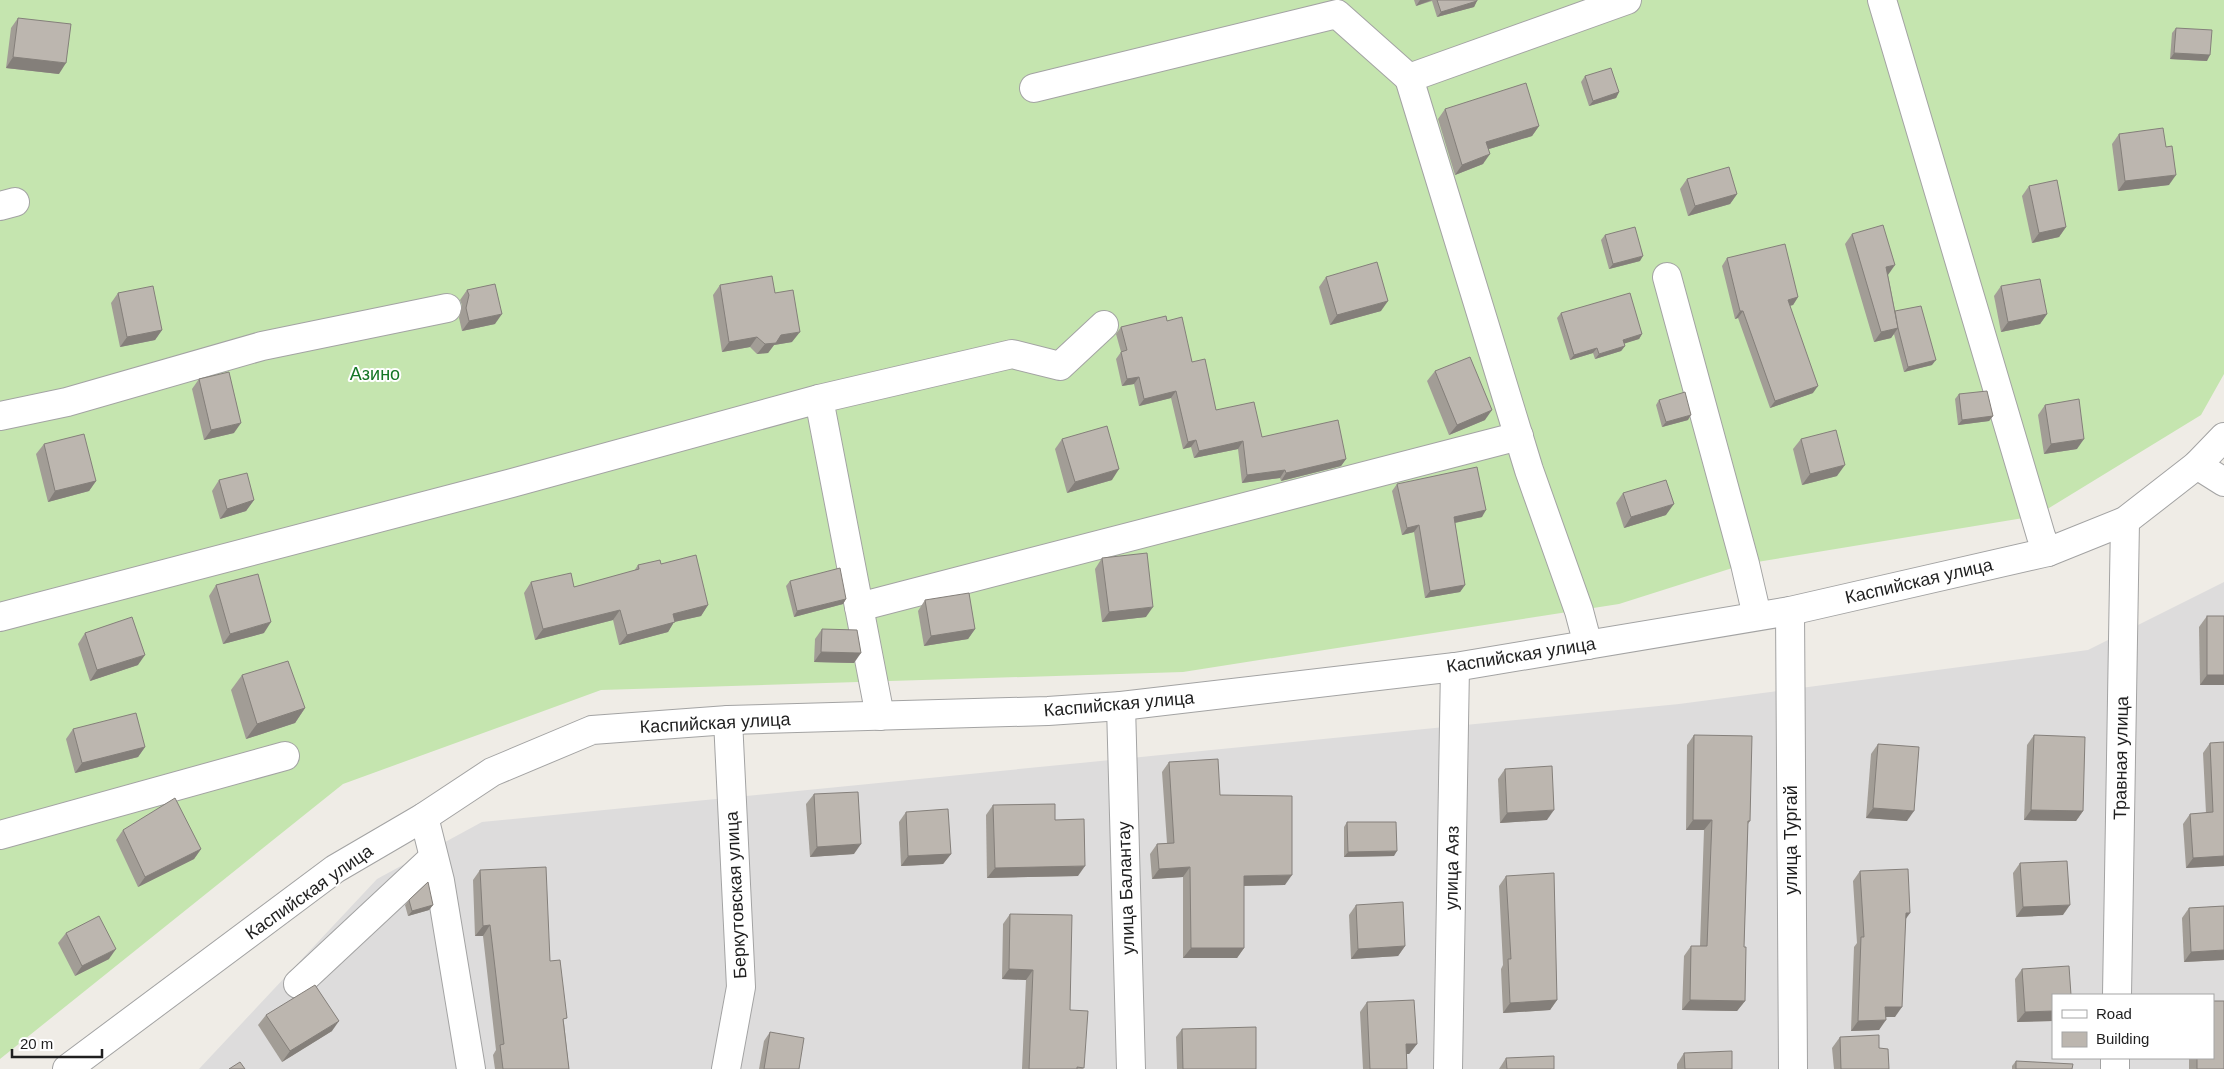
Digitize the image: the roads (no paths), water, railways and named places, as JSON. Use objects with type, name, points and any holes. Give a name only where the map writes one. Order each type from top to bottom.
[{"type":"street","points":[[1409,78],[1627,0]]},
{"type":"street","points":[[1882,0],[2041,536],[2048,552]]},
{"type":"street","points":[[1034,88],[1337,14],[1409,78],[1519,436],[1579,611],[1588,645]]},
{"type":"street","points":[[1667,277],[1745,564],[1757,616]]},
{"type":"street","points":[[0,416],[67,402],[262,346],[447,308]]},
{"type":"street","points":[[0,617],[493,488],[819,399],[1012,354],[1060,366],[1104,325]]},
{"type":"street","points":[[819,399],[880,716]]},
{"type":"street","points":[[859,607],[1519,436]]},
{"type":"street","name":"Каспийская улица","points":[[67,1069],[335,869],[424,817],[492,772],[592,730],[728,720],[1048,711],[1121,706],[1455,667],[1790,611],[2048,552],[2125,521],[2197,464],[2224,437]]},
{"type":"street","points":[[2197,464],[2224,482]]},
{"type":"street","name":"Травная улица","points":[[2117,994],[2125,521]]},
{"type":"street","name":"улица Тургай","points":[[1790,611],[1793,1069]]},
{"type":"street","name":"улица Аяз","points":[[1448,1069],[1455,667]]},
{"type":"street","name":"улица Балантау","points":[[1121,706],[1131,1069]]},
{"type":"street","name":"Беркутовская улица","points":[[726,1069],[740,987],[728,720]]},
{"type":"street","points":[[0,835],[285,756]]},
{"type":"street","points":[[424,817],[440,881],[471,1069]]},
{"type":"street","points":[[298,984],[433,858]]},
{"type":"park label","name":"Азино","points":[[375,374]]}]
